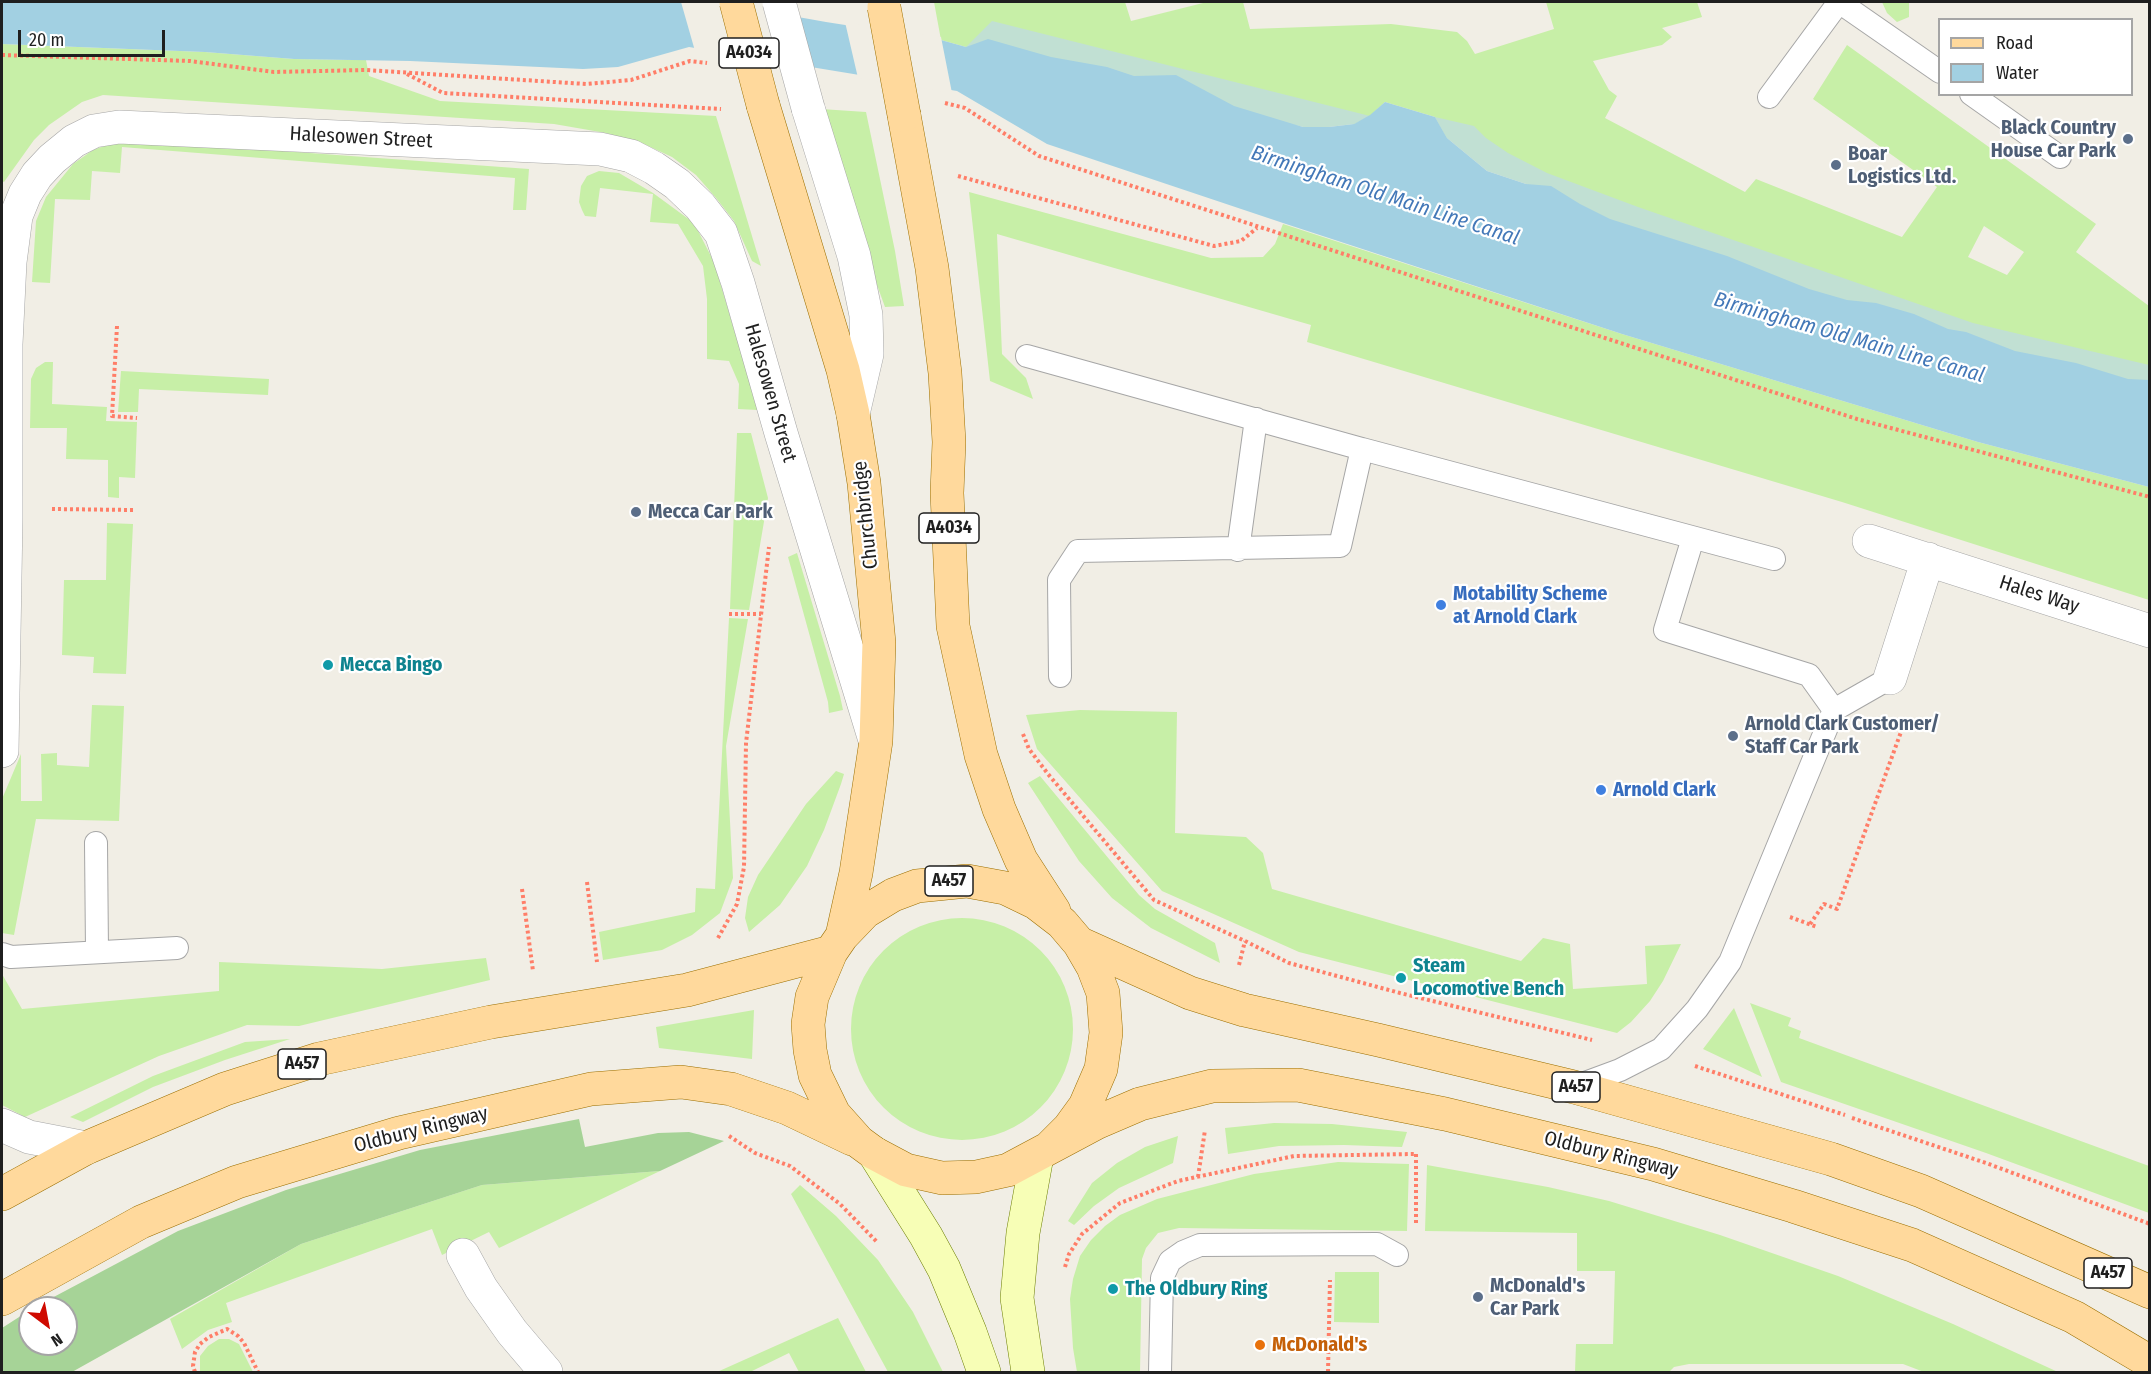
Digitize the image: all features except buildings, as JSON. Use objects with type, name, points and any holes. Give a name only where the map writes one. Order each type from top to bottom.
[{"type":"main road","name":"Churchbridge","points":[[736,2],[763,105],[843,370],[854,414],[864,483],[879,643],[876,741],[856,873],[836,944]]},
{"type":"main road","name":"A4034","points":[[883,4],[932,268],[945,373],[950,442],[948,493],[953,626],[963,678],[981,755],[999,809],[1021,860],[1071,933]]},
{"type":"main road","name":"Oldbury Ringway","points":[[867,1148],[834,1114],[815,1076],[808,1024],[812,997],[836,944],[865,912],[893,895],[917,886],[967,881],[1005,888],[1036,903],[1071,933],[1190,993],[1244,1010],[1574,1087],[1831,1159],[1911,1187],[2150,1292]]},
{"type":"main road","name":"Oldbury Ringway","points":[[1044,1151],[1070,1128],[1085,1106],[1101,1069],[1106,1033],[1102,993],[1093,967],[1071,933]]},
{"type":"main road","name":"A457","points":[[2,1194],[86,1148],[225,1089],[319,1059],[491,1022],[687,990],[836,944]]},
{"type":"main road","name":"Oldbury Ringway","points":[[2,1298],[141,1222],[237,1182],[399,1133],[591,1089],[681,1082],[731,1089],[787,1108],[906,1170],[942,1178],[959,1179],[1008,1170],[1098,1122],[1140,1104],[1212,1086],[1298,1085],[1445,1114],[1653,1164],[1912,1245],[2074,1317],[2150,1362]]},
{"type":"main road","points":[[867,1148],[926,1236],[944,1269],[984,1372]]},
{"type":"main road","points":[[1028,1372],[1017,1298],[1023,1233],[1044,1151]]},
{"type":"street","points":[[779,2],[808,108],[854,256],[866,315],[867,354],[854,414]]},
{"type":"street","name":"Halesowen Street","points":[[2,751],[5,632],[6,344],[10,262],[16,216],[25,194],[37,175],[52,159],[74,141],[94,131],[119,127],[600,149],[631,156],[677,184],[700,206],[720,233],[738,283],[783,440],[876,741]]},
{"type":"street","name":"Hales Way","points":[[1869,540],[2150,631]]},
{"type":"street","points":[[1890,678],[1928,559]]},
{"type":"street","points":[[2,1125],[29,1137],[86,1148]]},
{"type":"street","points":[[463,1255],[512,1332],[546,1372]]},
{"type":"lane","points":[[1769,97],[1839,2],[1938,71]]},
{"type":"lane","points":[[1974,96],[2060,157]]},
{"type":"lane","points":[[1027,356],[1774,560]]},
{"type":"lane","points":[[1238,549],[1256,419]]},
{"type":"lane","points":[[1060,676],[1059,580],[1078,551],[1340,546],[1362,449]]},
{"type":"lane","points":[[1693,538],[1665,630],[1809,675],[1834,710]]},
{"type":"lane","points":[[1574,1087],[1620,1070],[1661,1048],[1697,1009],[1730,962],[1834,710],[1890,678]]},
{"type":"lane","points":[[96,843],[97,952]]},
{"type":"lane","points":[[2,954],[11,957],[177,948]]},
{"type":"lane","points":[[1160,1372],[1162,1278],[1170,1261],[1183,1252],[1200,1245],[1377,1245],[1397,1255]]},
{"type":"path","points":[[2,55],[190,61],[274,72],[366,70]]},
{"type":"path","points":[[404,72],[443,93],[726,109]]},
{"type":"path","points":[[953,175],[1214,246],[1241,241],[1258,228],[1857,419],[2150,497]]},
{"type":"path","points":[[117,326],[112,416],[137,418]]},
{"type":"path","points":[[52,509],[133,510]]},
{"type":"path","points":[[737,904],[744,867],[746,743],[768,559]]},
{"type":"path","points":[[729,614],[761,614]]},
{"type":"path","points":[[1810,924],[1824,904],[1837,909],[1906,718]]},
{"type":"path","points":[[1048,774],[1154,900],[1253,944],[1289,963],[1596,1041]]},
{"type":"path","points":[[587,882],[598,968]]},
{"type":"path","points":[[522,889],[534,978]]},
{"type":"path","points":[[1693,1066],[1986,1163],[2150,1224]]},
{"type":"path","points":[[724,1133],[755,1153],[789,1166],[840,1204],[879,1245]]},
{"type":"path","points":[[1063,1275],[1069,1254],[1082,1234],[1120,1203],[1178,1181],[1294,1156],[1416,1154],[1427,1156]]},
{"type":"path","points":[[1416,1154],[1416,1230]]},
{"type":"path","points":[[1328,1372],[1330,1275]]},
{"type":"path","points":[[195,1372],[193,1366],[195,1352],[200,1344],[209,1337],[228,1329],[244,1343],[258,1372]]},
{"type":"green space","points":[[934,2],[1125,2],[1131,21],[1207,2],[1243,2],[1250,29],[1391,24],[1457,32],[1467,41],[1475,54],[1554,29],[1546,2],[1697,2],[1702,17],[1662,28],[1672,37],[1662,45],[1593,61],[1609,90],[1617,96],[1605,118],[1745,192],[1756,179],[1902,237],[1937,187],[1813,99],[1847,45],[2096,224],[2076,252],[2149,306],[2149,380],[2015,351],[1447,138],[1435,117],[1385,102],[1370,116],[1354,124],[966,47],[941,40]],"holes":[[[1984,226],[2024,252],[2007,275],[1968,257]]]},
{"type":"green space","points":[[1882,2],[1909,2],[1909,17],[1897,22],[1887,13]]},
{"type":"green space","points":[[992,21],[1370,116],[1354,124],[1303,127],[966,47]]},
{"type":"green space","points":[[2,44],[205,52],[294,59],[366,60],[369,76],[440,101],[716,116],[761,266],[752,261],[734,221],[716,198],[696,175],[672,157],[646,145],[606,133],[554,124],[103,95],[82,102],[49,125],[34,140],[4,182],[2,181]]},
{"type":"green space","points":[[821,109],[866,112],[904,306],[885,307],[865,252]]},
{"type":"green space","points":[[1435,117],[1474,126],[1486,138],[1508,153],[1547,173],[1638,207],[1973,323],[2149,365],[2149,393],[1816,310],[1526,184],[1487,171],[1447,138]]},
{"type":"green space","points":[[131,140],[529,169],[526,210],[513,210],[515,178],[122,147],[120,173],[92,171],[90,200],[55,199],[50,283],[32,282],[36,221],[46,197],[73,164],[93,150]]},
{"type":"green space","points":[[599,171],[619,173],[653,193],[694,223],[714,262],[758,410],[738,409],[739,384],[729,361],[707,359],[707,299],[703,266],[678,224],[650,222],[653,194],[600,188],[596,217],[585,216],[579,202],[581,186],[587,176]]},
{"type":"green space","points":[[969,192],[1211,258],[1263,257],[1275,244],[1283,224],[1622,334],[1978,442],[2149,487],[2149,600],[1842,502],[1307,342],[1311,325],[997,234],[1002,354],[1026,378],[1033,399],[990,381]]},
{"type":"green space","points":[[45,362],[53,362],[52,404],[107,407],[106,421],[137,422],[135,478],[119,477],[119,498],[108,497],[108,460],[66,459],[67,428],[30,428],[31,379],[36,368]]},
{"type":"green space","points":[[121,371],[269,379],[268,395],[139,389],[138,412],[118,412]]},
{"type":"green space","points":[[737,433],[751,433],[768,498],[749,610],[730,609]]},
{"type":"green space","points":[[107,523],[133,524],[126,674],[93,673],[94,657],[62,655],[64,580],[106,580]]},
{"type":"green space","points":[[797,553],[843,710],[829,713],[828,702],[788,557]]},
{"type":"green space","points":[[729,618],[748,619],[726,746],[733,878],[720,913],[692,935],[662,950],[603,960],[599,932],[695,912],[696,888],[715,889]]},
{"type":"green space","points":[[92,705],[124,706],[119,821],[36,819],[14,935],[2,933],[2,799],[21,754],[21,801],[42,801],[41,754],[57,753],[57,765],[89,767]]},
{"type":"green space","points":[[1080,710],[1177,712],[1175,833],[1246,837],[1263,853],[1272,889],[1521,961],[1543,938],[1570,944],[1573,989],[1647,984],[1645,946],[1681,944],[1663,981],[1650,1001],[1631,1022],[1617,1033],[1299,952],[1162,891],[1037,749],[1026,715]]},
{"type":"green space","points":[[836,771],[844,774],[841,784],[824,830],[807,866],[780,905],[749,932],[745,918],[748,897],[758,875],[806,804]]},
{"type":"green space","points":[[1040,776],[1139,895],[1155,909],[1215,943],[1220,963],[1151,928],[1112,898],[1079,861],[1028,783]]},
{"type":"green space","points":[[951,918],[973,918],[1005,926],[1041,950],[1065,986],[1071,1007],[1073,1029],[1071,1051],[1065,1072],[1041,1108],[1005,1132],[973,1140],[951,1140],[919,1132],[891,1115],[876,1100],[859,1072],[851,1040],[851,1018],[859,986],[876,958],[891,943],[919,926]]},
{"type":"green space","points":[[486,958],[490,980],[299,1026],[247,1025],[159,1056],[25,1117],[2,1105],[2,974],[22,1009],[219,991],[219,962],[382,969]]},
{"type":"green space","points":[[1750,1003],[1791,1018],[1788,1026],[1801,1031],[1799,1038],[2149,1166],[2149,1213],[1986,1153],[1781,1082]]},
{"type":"green space","points":[[1734,1008],[1762,1077],[1703,1049]]},
{"type":"green space","points":[[754,1010],[752,1059],[659,1048],[656,1027]]},
{"type":"green space","points":[[290,1039],[153,1087],[83,1122],[70,1117],[153,1076],[245,1042]]},
{"type":"green space","points":[[579,1119],[585,1147],[658,1133],[689,1132],[724,1141],[660,1171],[482,1185],[301,1244],[72,1372],[2,1372],[2,1328],[18,1318],[18,1356],[78,1356],[78,1296],[56,1296],[178,1231],[286,1190],[420,1150]]},
{"type":"green space","points":[[1274,1123],[1332,1124],[1407,1132],[1402,1147],[1279,1146],[1228,1154],[1225,1128]]},
{"type":"green space","points":[[1178,1136],[1173,1163],[1119,1188],[1094,1206],[1074,1225],[1068,1221],[1092,1183],[1117,1163],[1145,1147]]},
{"type":"green space","points":[[1338,1162],[1409,1164],[1407,1231],[1179,1228],[1158,1233],[1146,1248],[1142,1259],[1140,1372],[1077,1372],[1070,1299],[1073,1279],[1080,1256],[1105,1226],[1120,1215],[1157,1199],[1254,1174]]},
{"type":"green space","points":[[1427,1165],[1548,1187],[1609,1201],[1720,1235],[1838,1276],[1953,1324],[2058,1372],[1924,1372],[1903,1364],[1689,1364],[1674,1367],[1669,1372],[1575,1372],[1576,1344],[1613,1344],[1615,1271],[1577,1271],[1577,1233],[1425,1231]]},
{"type":"green space","points":[[660,1171],[499,1248],[489,1232],[442,1255],[432,1229],[226,1303],[232,1322],[208,1330],[182,1349],[170,1319],[301,1244],[482,1185]]},
{"type":"green space","points":[[800,1185],[836,1216],[878,1260],[913,1312],[943,1372],[888,1372],[791,1194]]},
{"type":"green space","points":[[1335,1272],[1379,1272],[1379,1323],[1334,1322]]},
{"type":"green space","points":[[838,1318],[866,1372],[799,1372],[789,1353],[750,1372],[717,1372]]},
{"type":"green space","points":[[219,1339],[229,1339],[239,1344],[253,1372],[200,1372],[200,1356],[208,1346]]},
{"type":"water","name":"Birmingham Old Main Line Canal","points":[[2,2],[714,2],[941,40],[966,47],[988,39],[1051,57],[1107,67],[1134,76],[1176,75],[1234,106],[1303,127],[1354,124],[1370,115],[1385,102],[1435,117],[1447,138],[1487,171],[1526,184],[1551,186],[1610,219],[1727,256],[1809,289],[1847,300],[1876,303],[1914,314],[1948,329],[1966,332],[2015,351],[2076,363],[2128,379],[2149,380],[2149,487],[1978,442],[1622,334],[1283,223],[1047,144],[957,91],[689,47],[618,67],[583,69],[410,61],[294,59],[205,52],[2,44]]},
{"type":"pier","points":[[681,2],[730,2],[795,14],[810,70],[695,51]]},
{"type":"pier","points":[[845,22],[941,37],[952,93],[858,78]]},
{"type":"place","name":"Black Country House Car Park","points":[[2128,139]]},
{"type":"place","name":"Boar Logistics Ltd.","points":[[1836,165]]},
{"type":"place","name":"Mecca Car Park","points":[[636,512]]},
{"type":"place","name":"Motability Scheme at Arnold Clark","points":[[1441,605]]},
{"type":"place","name":"Mecca Bingo","points":[[328,665]]},
{"type":"place","name":"Arnold Clark Customer/ Staff Car Park","points":[[1733,736]]},
{"type":"place","name":"Arnold Clark","points":[[1601,790]]},
{"type":"place","name":"Steam Locomotive Bench","points":[[1401,978]]},
{"type":"place","name":"The Oldbury Ring","points":[[1113,1289]]},
{"type":"place","name":"McDonald's Car Park","points":[[1478,1297]]},
{"type":"place","name":"McDonald's","points":[[1260,1345]]}]
